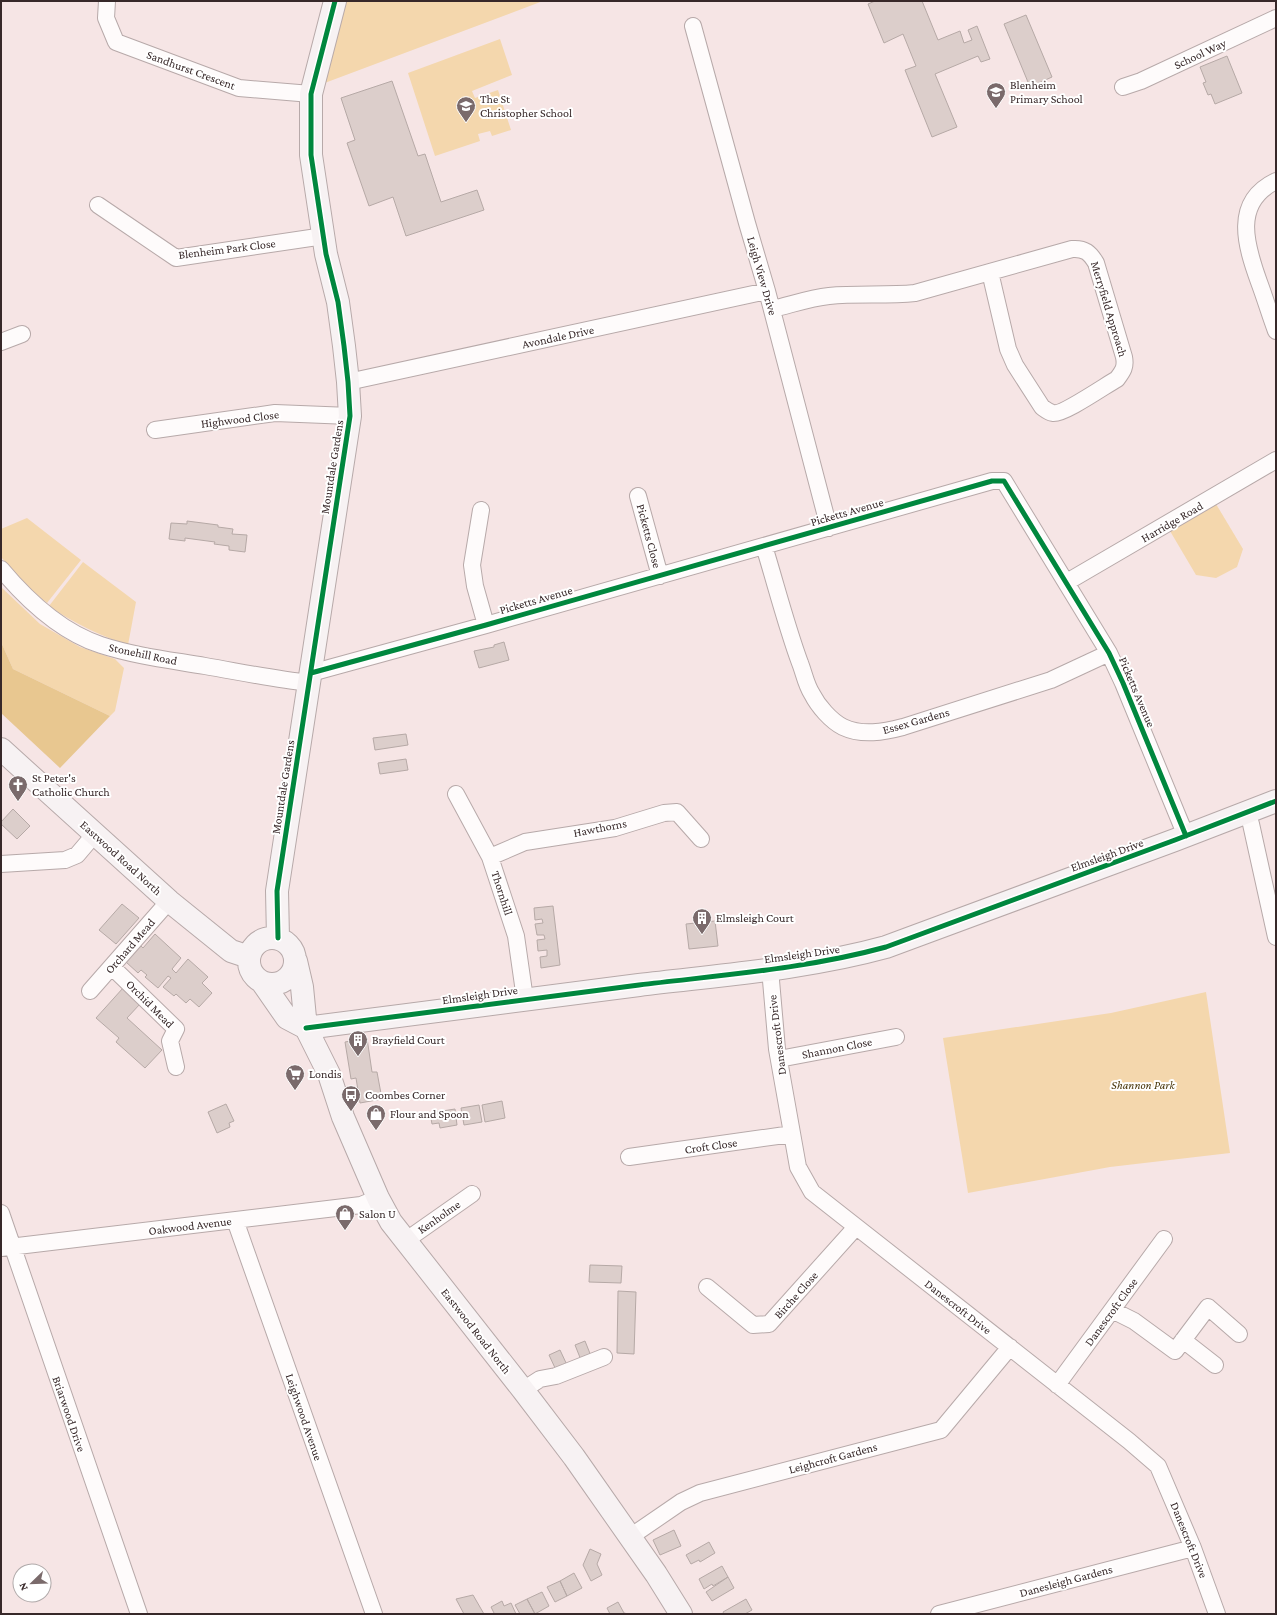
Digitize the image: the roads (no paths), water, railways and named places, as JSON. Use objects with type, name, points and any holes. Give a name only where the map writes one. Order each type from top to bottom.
[{"type":"street","name":"Sandhurst Crescent","points":[[107,1],[106,18],[116,42],[239,88],[312,94]]},
{"type":"street","name":"Mountdale Gardens","points":[[278,938],[277,891],[350,416],[348,382],[338,302],[324,236],[311,155],[312,94],[335,1]]},
{"type":"street","name":"School Way","points":[[1123,87],[1142,81],[1276,18]]},
{"type":"street","name":"Leigh View Drive","points":[[693,26],[747,224],[772,309],[829,528]]},
{"type":"street","points":[[1276,181],[1259,193],[1251,204],[1246,221],[1248,250],[1276,331]]},
{"type":"street","name":"Blenheim Park Close","points":[[98,204],[176,258],[324,236]]},
{"type":"street","name":"Merryfield Approach","points":[[772,309],[827,296],[855,294],[896,295],[915,293],[1072,249],[1079,248],[1092,256],[1096,263],[1124,357],[1126,366],[1123,372],[1117,379],[1063,411],[1053,413],[1046,410],[1015,365],[1008,349],[990,272]]},
{"type":"street","name":"Avondale Drive","points":[[348,382],[767,291]]},
{"type":"street","points":[[1,342],[22,334]]},
{"type":"street","name":"Highwood Close","points":[[155,430],[275,413],[350,416]]},
{"type":"street","name":"Harridge Road","points":[[1067,582],[1276,460]]},
{"type":"street","name":"Picketts Avenue","points":[[310,678],[486,625],[992,481],[1004,481],[1110,653],[1186,836]]},
{"type":"street","name":"Picketts Close","points":[[638,496],[660,576]]},
{"type":"street","points":[[481,510],[472,565],[475,586],[486,625]]},
{"type":"street","name":"Essex Gardens","points":[[764,546],[787,625],[812,694],[825,713],[842,727],[858,732],[873,733],[903,727],[1051,680],[1110,653]]},
{"type":"street","name":"Stonehill Road","points":[[1,569],[42,611],[68,629],[100,644],[130,653],[310,678]]},
{"type":"street","name":"Eastwood Road North","points":[[1,749],[94,835],[170,901],[232,951],[249,957]]},
{"type":"street","name":"Thornhill","points":[[456,794],[490,857],[516,936],[525,999]]},
{"type":"street","name":"Elmsleigh Drive","points":[[306,1028],[848,958],[886,947],[1186,836],[1276,801]]},
{"type":"street","name":"Hawthorns","points":[[490,857],[525,842],[614,828],[664,813],[677,812],[701,839]]},
{"type":"street","points":[[1247,812],[1261,866],[1276,937]]},
{"type":"street","points":[[1,864],[65,860],[77,855],[94,835]]},
{"type":"street","name":"Orchard Mead","points":[[90,991],[170,901]]},
{"type":"street","points":[[270,937],[285,941],[295,954],[296,962],[290,976],[285,981],[278,984],[270,984],[262,982],[251,972],[249,957],[251,949],[256,943],[270,937]]},
{"type":"street","name":"Eastwood Road North","points":[[296,962],[302,987],[306,1028],[329,1074],[343,1117],[378,1198],[391,1222],[574,1457],[656,1574],[681,1614]]},
{"type":"street","name":"Orchid Mead","points":[[112,967],[176,1029],[170,1041],[176,1067]]},
{"type":"street","name":"Danescroft Drive","points":[[770,969],[779,1059],[798,1167],[812,1192],[1058,1384],[1158,1466],[1193,1548],[1217,1614]]},
{"type":"street","points":[[262,982],[287,1018],[306,1028]]},
{"type":"street","name":"Shannon Close","points":[[779,1059],[896,1037]]},
{"type":"street","name":"Croft Close","points":[[629,1157],[792,1134]]},
{"type":"street","name":"Kenholme","points":[[405,1241],[472,1194]]},
{"type":"street","name":"Oakwood Avenue","points":[[6,1248],[361,1205],[378,1198]]},
{"type":"street","name":"Briarwood Drive","points":[[1,1213],[6,1248],[139,1614]]},
{"type":"street","name":"Leighwood Avenue","points":[[235,1220],[374,1614]]},
{"type":"street","name":"Birche Close","points":[[707,1287],[754,1325],[769,1324],[856,1226]]},
{"type":"street","name":"Danescroft Close","points":[[1058,1384],[1164,1239]]},
{"type":"street","points":[[1112,1310],[1134,1321],[1175,1351],[1208,1307],[1239,1334]]},
{"type":"street","points":[[1183,1340],[1215,1365]]},
{"type":"street","name":"Leighcroft Gardens","points":[[630,1537],[681,1502],[700,1493],[941,1430],[1010,1347]]},
{"type":"street","points":[[523,1390],[540,1379],[556,1376],[604,1357]]},
{"type":"street","name":"Danesleigh Gardens","points":[[939,1614],[1193,1548]]},
{"type":"place","name":"Blenheim Primary School","points":[[996,109]]},
{"type":"place","name":"The St Christopher School","points":[[466,123]]},
{"type":"place","name":"St Peter's Catholic Church","points":[[18,802]]},
{"type":"place","name":"Elmsleigh Court","points":[[702,935]]},
{"type":"place","name":"Brayfield Court","points":[[358,1057]]},
{"type":"place","name":"Londis","points":[[295,1091]]},
{"type":"place","name":"Coombes Corner","points":[[351,1112]]},
{"type":"place","name":"Flour and Spoon","points":[[376,1131]]},
{"type":"place","name":"Salon U","points":[[345,1231]]},
{"type":"park label","name":"Shannon Park","points":[[1143,1085]]}]
